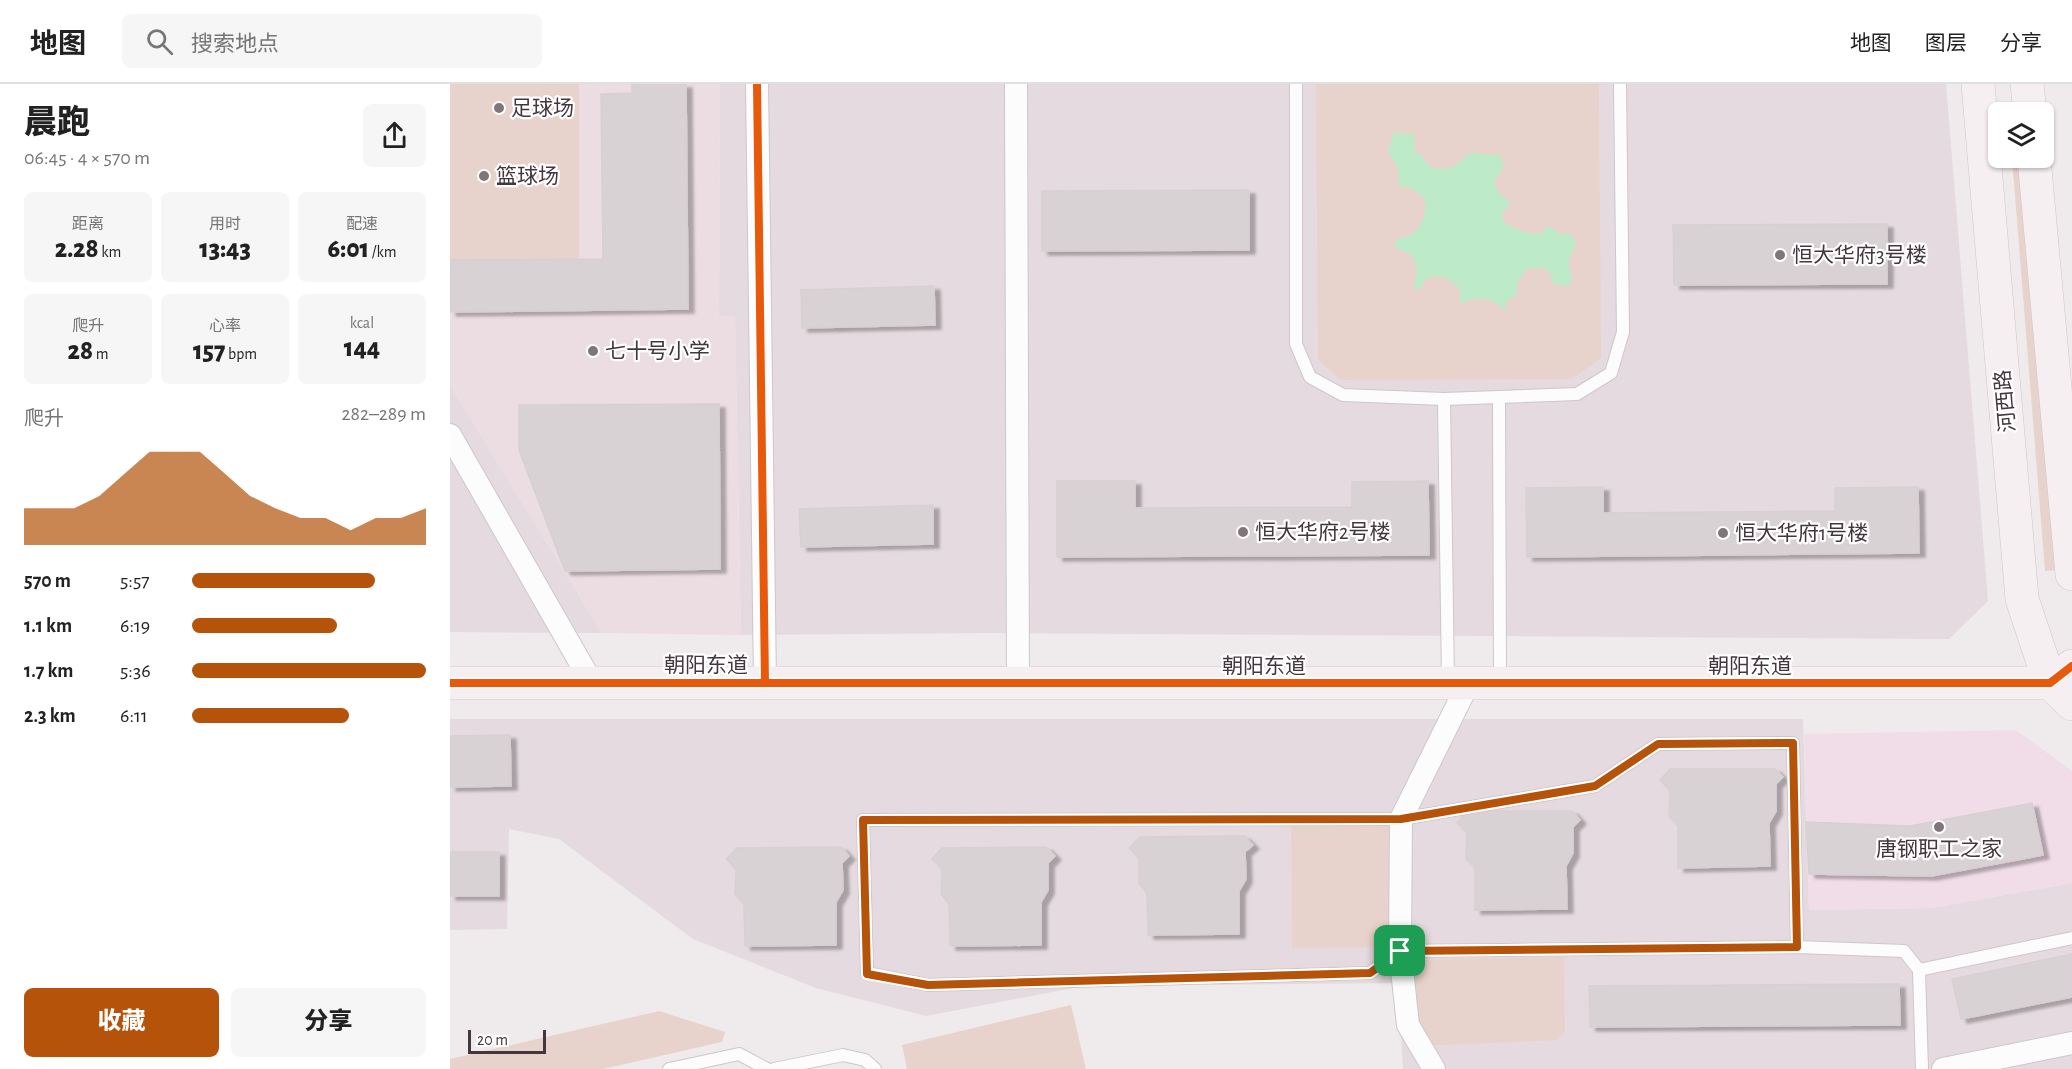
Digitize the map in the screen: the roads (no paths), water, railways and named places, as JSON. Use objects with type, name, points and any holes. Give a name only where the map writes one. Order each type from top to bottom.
[{"type":"street","points":[[757,84],[765,683]]},
{"type":"street","points":[[1016,84],[1018,683]]},
{"type":"street","name":"河西路","points":[[1978,84],[2022,598],[2065,684]]},
{"type":"street","points":[[2028,84],[2029,102]]},
{"type":"street","points":[[2035,168],[2072,574]]},
{"type":"street","points":[[450,435],[592,683]]},
{"type":"street","name":"朝阳东道","points":[[450,683],[2065,684]]},
{"type":"street","points":[[1434,1069],[1408,1025],[1400,951],[1401,819],[1458,684]]},
{"type":"street","points":[[1942,1069],[2072,1043]]},
{"type":"lane","points":[[1296,84],[1296,344],[1310,376],[1343,395],[1444,399],[1577,394],[1611,374],[1623,332],[1620,84]]},
{"type":"lane","points":[[1499,397],[1500,684]]},
{"type":"lane","points":[[1444,399],[1458,684]]},
{"type":"lane","points":[[1797,947],[1793,743],[1658,744],[1595,786],[1401,819],[863,820],[867,974],[928,985],[1370,973],[1400,951],[1797,947],[1904,951],[1919,970],[1922,1069]]},
{"type":"lane","points":[[1919,970],[2072,938]]},
{"type":"lane","points":[[669,1069],[739,1054],[767,1069]]},
{"type":"lane","points":[[774,1069],[843,1055],[865,1060],[875,1069]]},
{"type":"place","name":"足球场","points":[[499,108]]},
{"type":"place","name":"篮球场","points":[[484,176]]},
{"type":"place","name":"恒大华府3号楼","points":[[1780,255]]},
{"type":"place","name":"七十号小学","points":[[593,351]]},
{"type":"place","name":"恒大华府2号楼","points":[[1243,532]]},
{"type":"place","name":"恒大华府1号楼","points":[[1723,533]]},
{"type":"place","name":"唐钢职工之家","points":[[1939,827]]}]
